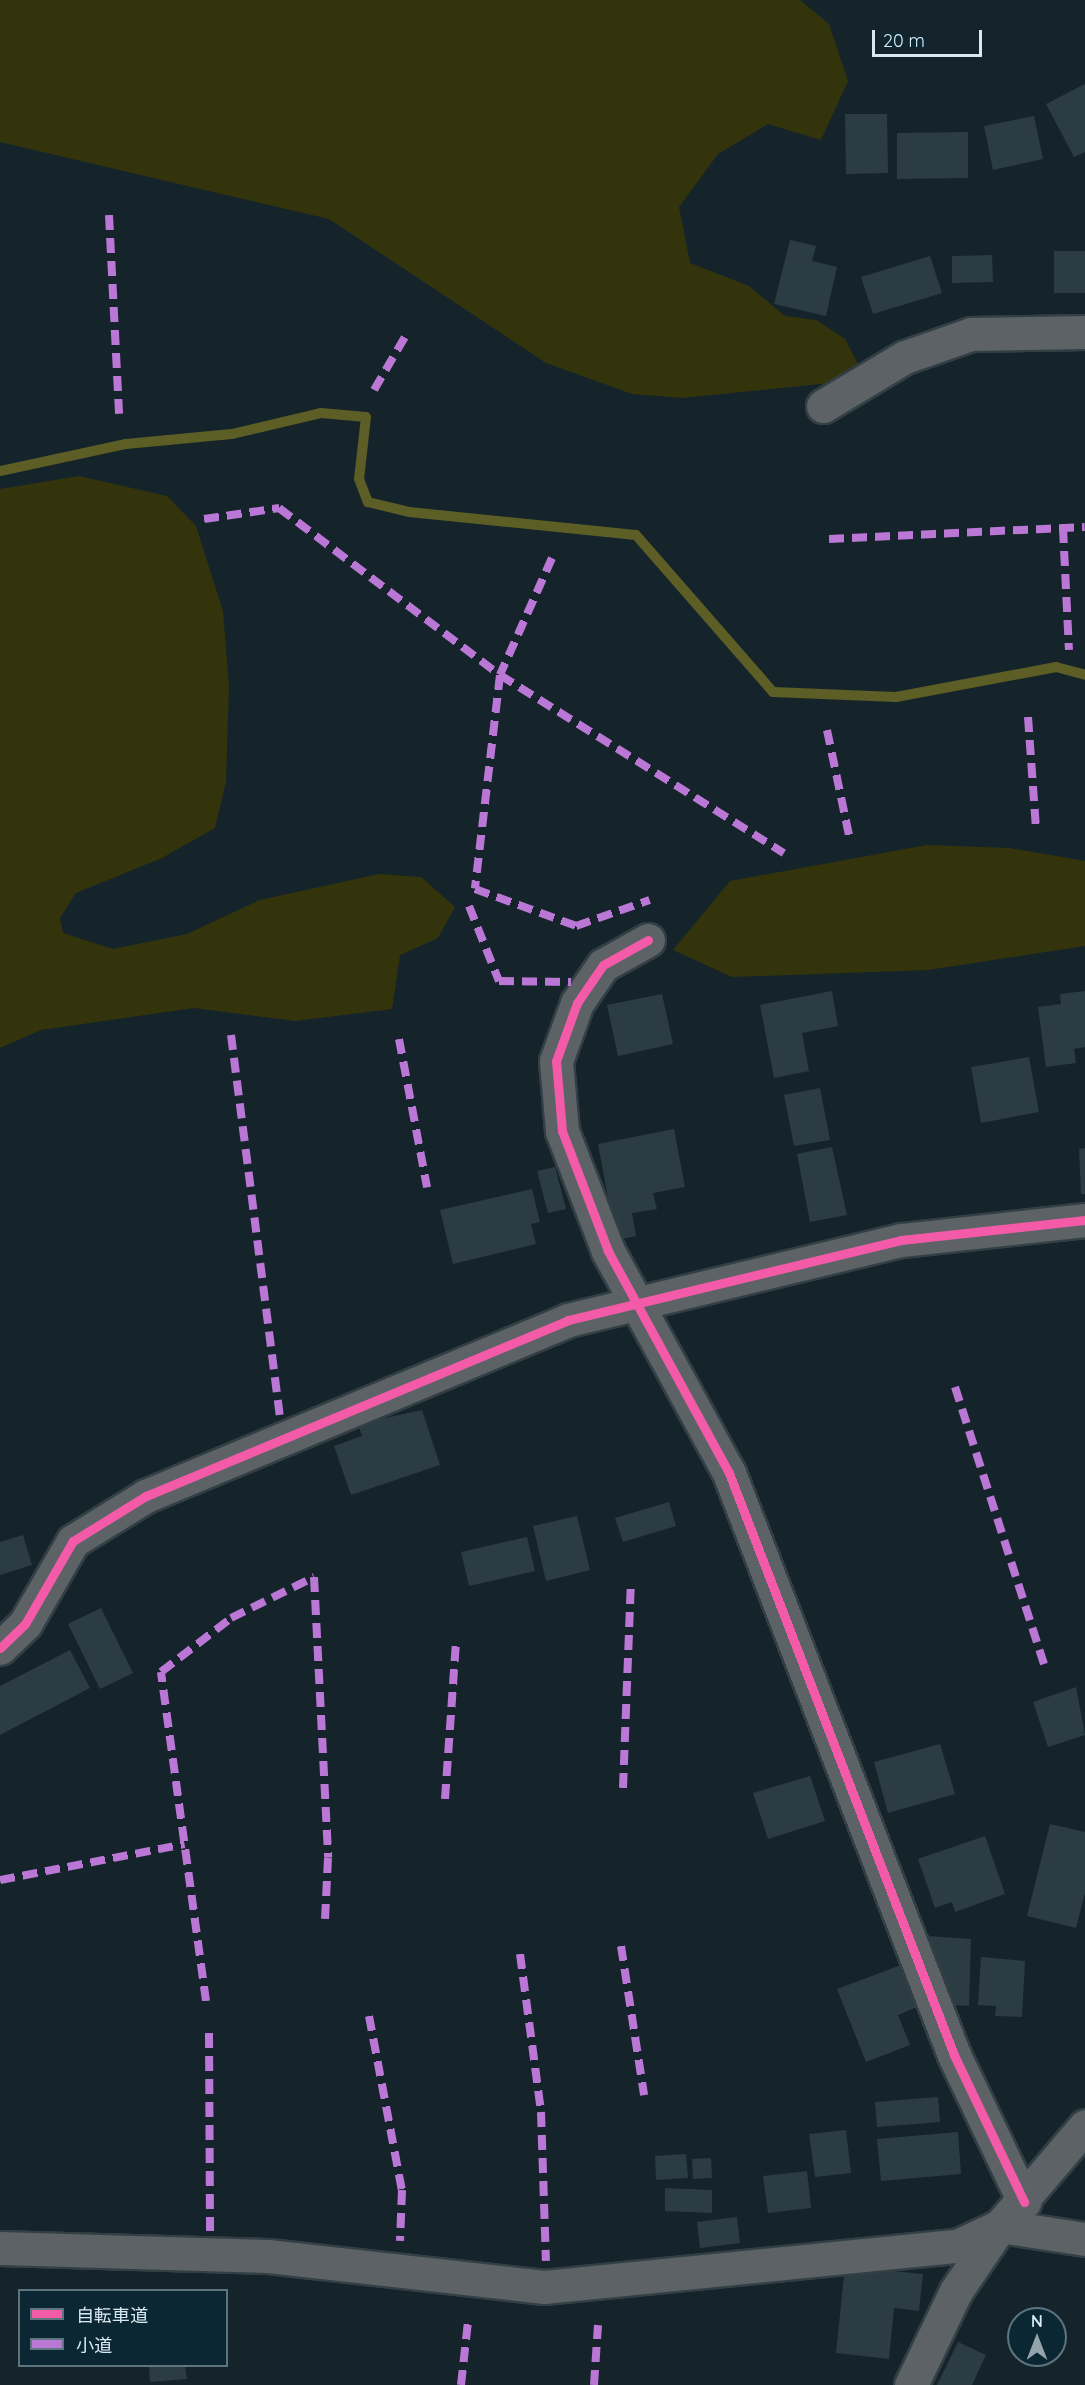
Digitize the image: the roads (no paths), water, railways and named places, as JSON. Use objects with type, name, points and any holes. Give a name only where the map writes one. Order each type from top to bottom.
[{"type":"street","points":[[823,406],[905,357],[971,334],[1085,332]]},
{"type":"street","points":[[648,940],[603,965],[577,1003],[556,1061],[562,1131],[583,1194],[636,1300],[729,1473],[954,2055],[1024,2202]]},
{"type":"street","points":[[0,1648],[25,1624],[73,1541],[146,1496],[567,1320],[636,1300],[901,1239],[1085,1220]]},
{"type":"street","points":[[912,2385],[956,2291],[1000,2226],[1024,2202],[1085,2126]]},
{"type":"street","points":[[0,2248],[267,2256],[544,2287],[957,2247],[1000,2226],[1085,2239]]},
{"type":"waterway","points":[[0,471],[126,444],[232,434],[321,413],[366,417],[359,479],[368,502],[409,512],[636,535],[773,692],[896,697],[1056,667],[1085,675]]}]
